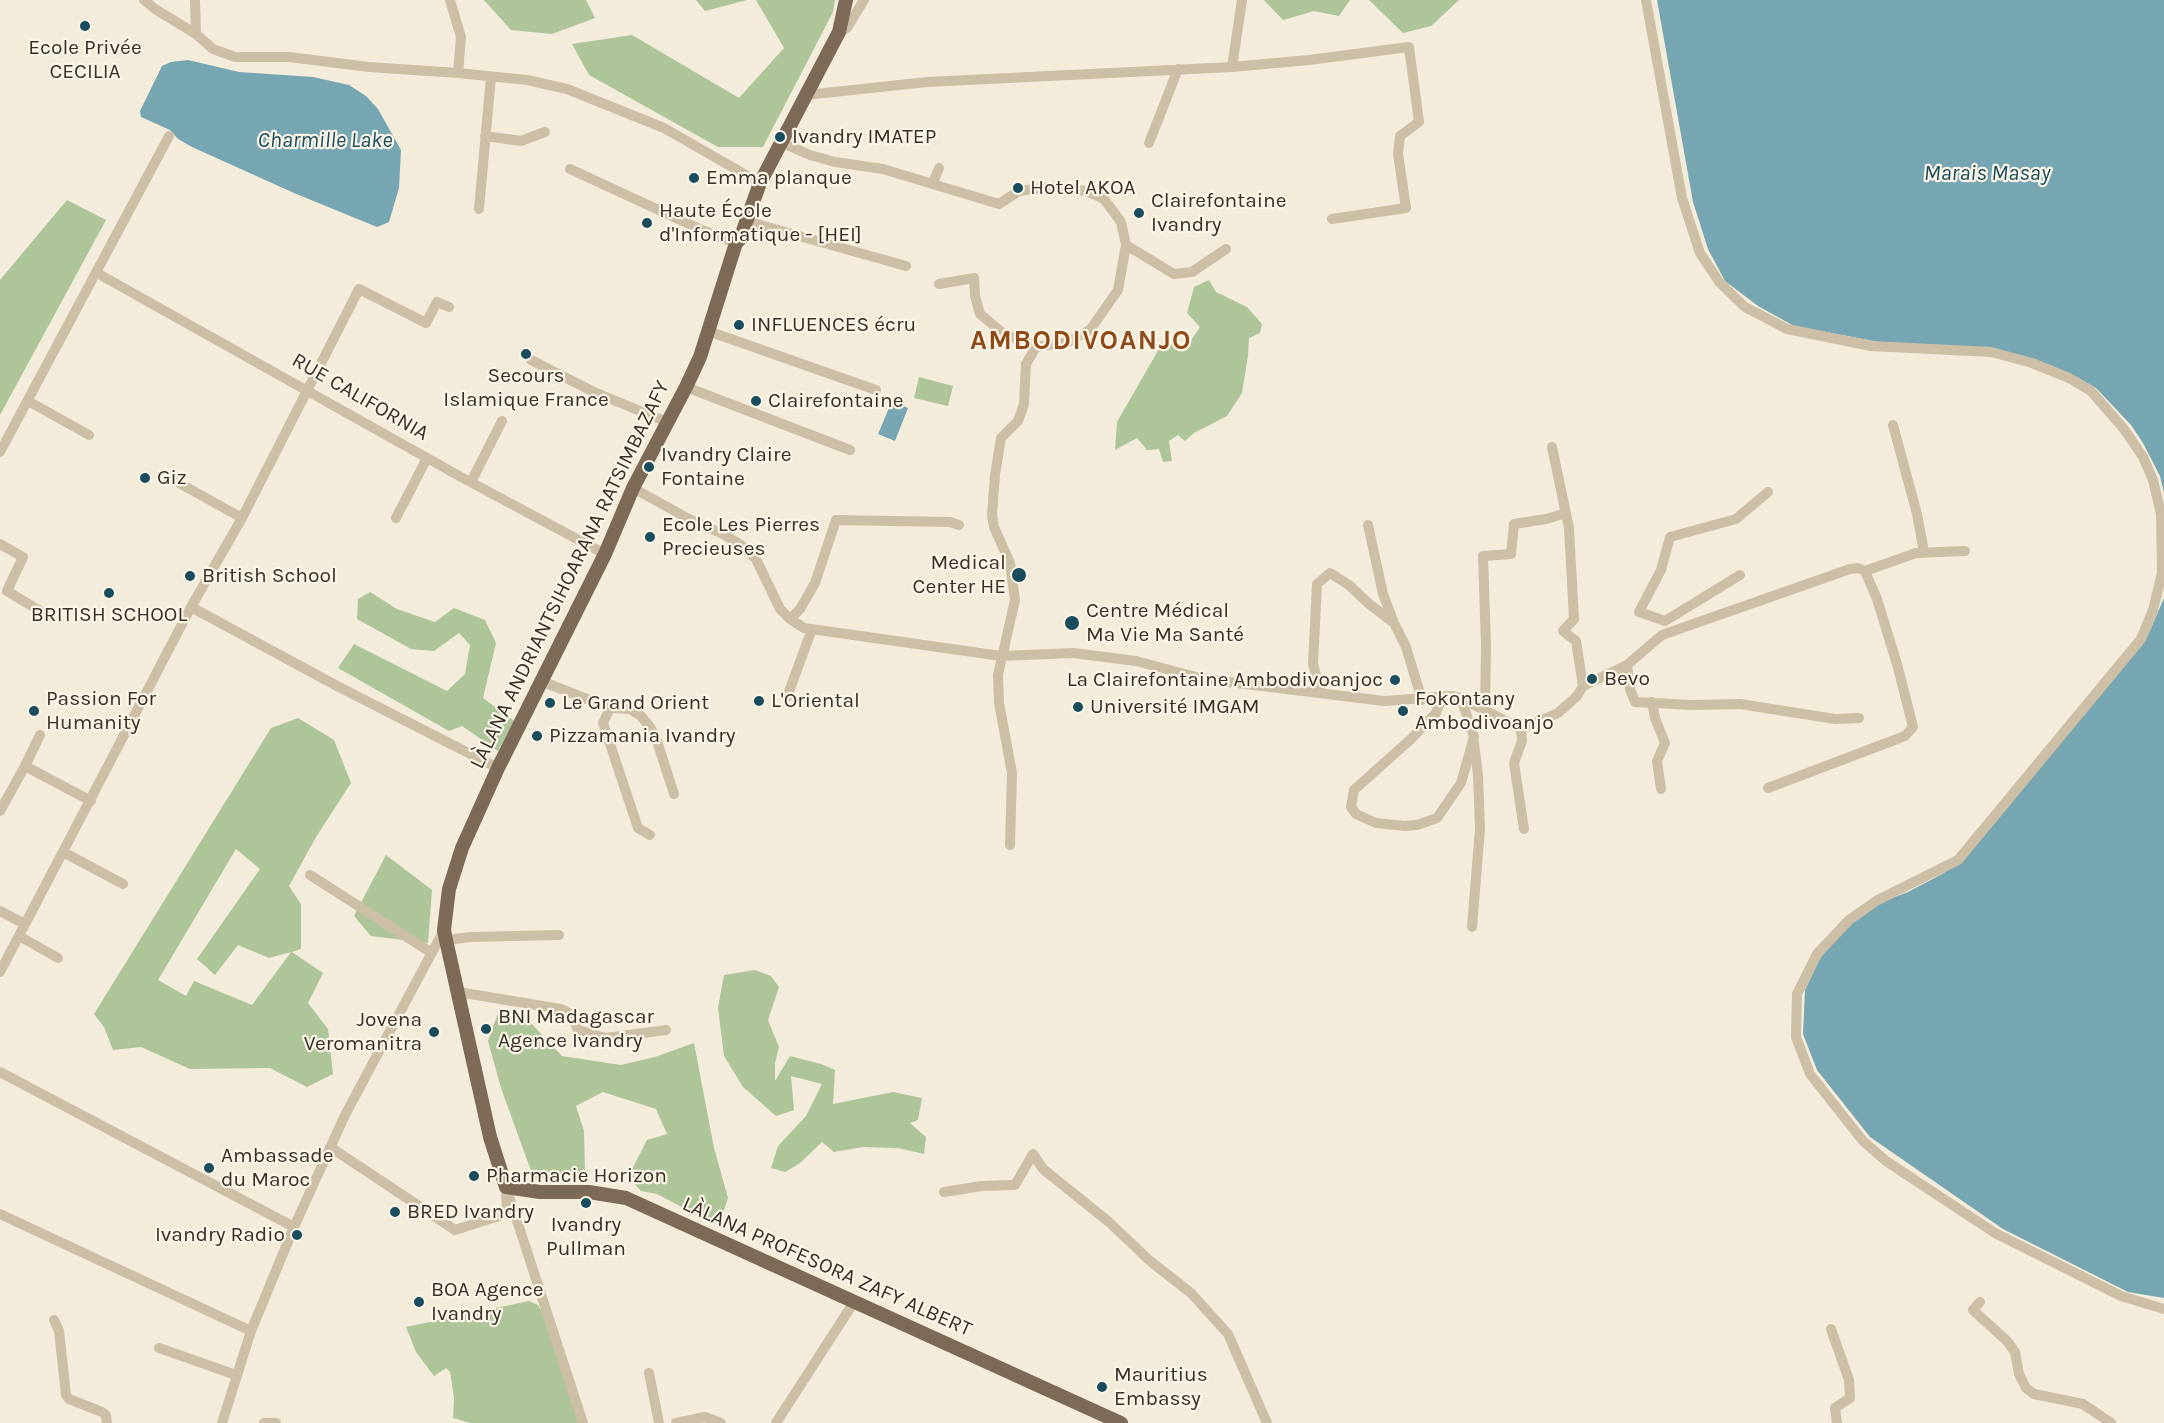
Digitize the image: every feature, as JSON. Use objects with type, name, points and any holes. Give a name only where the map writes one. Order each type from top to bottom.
[{"type":"main road","name":"LÀLANA ANDRIANTSIHOARANA RATSIMBAZAFY","points":[[506,1187],[490,1137],[445,935],[449,889],[462,848],[498,768],[605,554],[633,488],[686,387],[708,331],[736,243],[740,239],[760,183],[839,32],[846,0]]},
{"type":"main road","name":"LÀLANA PROFESORA ZAFY ALBERT","points":[[506,1187],[540,1192],[588,1192],[626,1198],[1121,1423]]},
{"type":"street","points":[[144,0],[196,34],[213,49],[235,57],[290,57],[369,67],[458,73],[527,80],[567,89],[664,128],[760,183]]},
{"type":"street","points":[[195,0],[196,34]]},
{"type":"street","points":[[450,0],[461,37],[458,73]]},
{"type":"street","points":[[839,32],[847,28],[864,0]]},
{"type":"street","points":[[1232,67],[1242,0]]},
{"type":"street","points":[[1646,0],[1683,198],[1700,253],[1720,283],[1745,307],[1787,329],[1871,346],[1991,352],[2032,363],[2069,378],[2091,391],[2124,429],[2143,457],[2153,480],[2161,514],[2162,573],[2153,610],[2140,639],[1958,860],[1876,901],[1849,921],[1817,954],[1797,994],[1796,1037],[1810,1074],[1863,1141],[1886,1161],[1995,1233],[2121,1296],[2164,1309]]},
{"type":"street","points":[[806,95],[927,82],[1232,67],[1409,47],[1419,122],[1400,136],[1398,154],[1406,208],[1332,219]]},
{"type":"street","points":[[1149,143],[1178,69]]},
{"type":"street","points":[[479,209],[491,77]]},
{"type":"street","points":[[484,135],[522,141],[544,132]]},
{"type":"street","points":[[0,452],[169,136]]},
{"type":"street","points":[[780,142],[827,160],[884,169],[999,204],[1019,190],[1049,187],[1086,191],[1104,199],[1120,222],[1126,245],[1118,290],[1090,330],[1068,342],[1035,347],[1004,334],[980,314],[975,296],[974,278],[939,284]]},
{"type":"street","points":[[933,183],[939,168]]},
{"type":"street","points":[[570,169],[702,230],[736,243]]},
{"type":"street","points":[[746,221],[906,266]]},
{"type":"street","points":[[1126,245],[1174,274],[1192,272],[1226,249]]},
{"type":"street","name":"RUE CALIFORNIA","points":[[97,273],[427,458],[605,554]]},
{"type":"street","points":[[0,972],[191,607],[242,518],[358,289],[426,323],[437,302],[450,307]]},
{"type":"street","points":[[708,331],[876,390]]},
{"type":"street","points":[[1010,845],[1012,773],[999,703],[998,675],[1015,600],[1010,563],[994,527],[992,515],[1001,438],[1018,421],[1024,404],[1026,364],[1035,347]]},
{"type":"street","points":[[531,360],[594,392],[667,422]]},
{"type":"street","points":[[686,387],[850,450]]},
{"type":"street","points":[[28,401],[89,435]]},
{"type":"street","points":[[471,482],[502,421]]},
{"type":"street","points":[[1893,425],[1917,514],[1924,552]]},
{"type":"street","points":[[1552,447],[1569,528],[1574,619],[1563,631],[1576,641],[1583,686]]},
{"type":"street","points":[[396,518],[427,458]]},
{"type":"street","points":[[178,483],[242,518]]},
{"type":"street","points":[[633,488],[688,519],[741,544],[756,559],[780,609],[804,628],[1001,656],[1073,653],[1136,661],[1229,682],[1384,701],[1461,698],[1521,729]]},
{"type":"street","points":[[1665,621],[1639,612],[1661,570],[1670,537],[1736,519],[1768,492]]},
{"type":"street","points":[[1485,710],[1486,646],[1483,556],[1511,554],[1514,524],[1566,513]]},
{"type":"street","points":[[790,619],[800,609],[815,583],[836,520],[950,522],[959,525]]},
{"type":"street","points":[[1368,525],[1383,594],[1406,647],[1422,700]]},
{"type":"street","points":[[0,544],[23,557],[7,591],[40,610]]},
{"type":"street","points":[[1521,729],[1558,713],[1577,696],[1583,686],[1627,665],[1662,635],[1850,569],[1858,568],[1865,571],[1916,553],[1965,551]]},
{"type":"street","points":[[1768,788],[1905,736],[1913,727],[1897,664],[1865,571]]},
{"type":"street","points":[[1321,692],[1313,664],[1317,584],[1330,573],[1349,585],[1394,623]]},
{"type":"street","points":[[1662,635],[1665,621],[1740,575]]},
{"type":"street","points":[[191,607],[339,687],[498,768]]},
{"type":"street","points":[[787,697],[812,629]]},
{"type":"street","points":[[1627,665],[1630,689],[1635,702],[1692,705],[1740,704],[1835,719],[1859,718]]},
{"type":"street","points":[[542,681],[610,708],[630,709],[641,716],[657,741],[674,795]]},
{"type":"street","points":[[1442,697],[1436,713],[1411,740],[1354,790],[1351,807],[1356,813],[1376,823],[1405,826],[1417,825],[1437,818],[1461,783],[1474,737]]},
{"type":"street","points":[[1461,698],[1474,737],[1478,775],[1480,829],[1472,927]]},
{"type":"street","points":[[1652,702],[1655,718],[1665,743],[1657,761],[1661,789]]},
{"type":"street","points":[[610,708],[603,723],[638,828],[650,835]]},
{"type":"street","points":[[1521,729],[1522,741],[1514,763],[1524,829]]},
{"type":"street","points":[[0,811],[40,735]]},
{"type":"street","points":[[25,766],[91,801]]},
{"type":"street","points":[[63,852],[123,884]]},
{"type":"street","points":[[310,875],[432,953]]},
{"type":"street","points":[[0,911],[25,924]]},
{"type":"street","points":[[222,1423],[250,1331],[294,1227],[345,1115],[432,953],[445,935],[471,937],[559,935]]},
{"type":"street","points":[[19,936],[58,958]]},
{"type":"street","points":[[458,993],[561,1009],[571,1014],[578,1030],[606,1038],[666,1030]]},
{"type":"street","points":[[0,1072],[294,1227]]},
{"type":"street","points":[[330,1147],[454,1230],[502,1215],[507,1210],[506,1187]]},
{"type":"street","points":[[944,1192],[982,1186],[1015,1185],[1033,1154],[1043,1169],[1109,1222],[1150,1261],[1191,1293],[1228,1334],[1267,1423]]},
{"type":"street","points":[[506,1187],[583,1423]]},
{"type":"street","points":[[0,1214],[250,1331]]},
{"type":"street","points":[[776,1423],[854,1302]]},
{"type":"street","points":[[1980,1302],[1973,1310],[2007,1341],[2015,1352],[2019,1374],[2025,1388],[2034,1394],[2084,1404],[2111,1423]]},
{"type":"street","points":[[54,1320],[59,1331],[66,1395],[69,1399],[102,1412],[106,1415],[107,1423]]},
{"type":"street","points":[[1831,1329],[1850,1389],[1850,1398],[1834,1408],[1837,1423]]},
{"type":"street","points":[[159,1348],[236,1375]]},
{"type":"street","points":[[649,1373],[660,1423]]},
{"type":"street","points":[[676,1423],[705,1417],[722,1423]]},
{"type":"street","points":[[264,1423],[276,1423]]},
{"type":"green space","points":[[484,0],[586,0],[595,18],[552,34],[511,30]]},
{"type":"green space","points":[[696,0],[747,0],[705,11]]},
{"type":"green space","points":[[756,0],[835,0],[833,12],[763,147],[718,147],[589,75],[572,44],[632,35],[739,98],[784,48]]},
{"type":"green space","points":[[1264,0],[1350,0],[1339,16],[1314,11],[1283,20]]},
{"type":"green space","points":[[1369,0],[1459,0],[1431,26],[1403,33]]},
{"type":"green space","points":[[67,200],[106,220],[0,415],[0,280]]},
{"type":"green space","points":[[1209,280],[1216,292],[1247,307],[1262,324],[1260,333],[1249,338],[1242,393],[1227,416],[1194,433],[1185,441],[1178,435],[1169,441],[1172,461],[1163,462],[1159,449],[1147,450],[1137,438],[1115,450],[1117,422],[1164,340],[1183,352],[1200,327],[1187,313],[1194,287]]},
{"type":"green space","points":[[919,377],[953,386],[948,406],[914,398]]},
{"type":"green space","points":[[370,592],[397,609],[435,622],[454,608],[485,620],[496,643],[483,698],[514,721],[498,751],[462,726],[449,731],[338,668],[354,644],[447,691],[465,674],[470,645],[459,633],[434,651],[411,649],[357,619],[358,599]]},
{"type":"green space","points":[[298,718],[334,740],[351,783],[316,837],[289,886],[301,904],[301,949],[292,952],[323,973],[308,1003],[328,1029],[333,1074],[307,1087],[270,1068],[190,1069],[141,1047],[113,1050],[104,1027],[94,1014],[271,728]],"holes":[[[236,849],[260,869],[197,959],[215,975],[238,945],[269,958],[291,952],[252,1005],[194,981],[186,996],[158,980]]]},
{"type":"green space","points":[[386,855],[432,890],[428,943],[371,936],[354,916]]},
{"type":"green space","points":[[755,970],[771,976],[779,987],[768,1020],[779,1047],[775,1063],[775,1081],[790,1056],[835,1070],[833,1104],[893,1092],[922,1098],[918,1120],[910,1123],[926,1137],[924,1154],[898,1148],[863,1147],[834,1152],[822,1142],[800,1163],[785,1172],[771,1168],[778,1146],[806,1116],[822,1084],[791,1076],[794,1110],[776,1116],[743,1087],[724,1056],[718,1008],[724,975]]},
{"type":"green space","points":[[498,1013],[529,1021],[562,1056],[621,1065],[655,1057],[694,1043],[714,1148],[728,1198],[722,1216],[706,1220],[657,1194],[641,1191],[628,1177],[647,1140],[667,1134],[656,1109],[603,1092],[576,1106],[584,1131],[585,1174],[534,1179],[501,1088],[488,1041]]},
{"type":"green space","points":[[529,1301],[538,1305],[550,1328],[580,1423],[470,1423],[453,1418],[454,1398],[450,1372],[446,1368],[434,1376],[416,1352],[406,1327]]},
{"type":"water","name":"Marais Masay","points":[[1657,0],[2164,0],[2164,493],[2160,476],[2131,425],[2096,388],[2075,376],[1994,349],[1879,342],[1794,326],[1758,306],[1725,281],[1708,249],[1693,202]]},
{"type":"water","name":"Charmille Lake","points":[[188,60],[239,72],[313,77],[349,85],[366,96],[378,109],[401,150],[399,188],[389,222],[377,227],[294,193],[192,147],[178,139],[170,130],[141,117],[140,111],[162,66],[171,62]]},
{"type":"water","points":[[892,401],[908,408],[895,441],[878,434]]},
{"type":"water","points":[[2164,598],[2164,1298],[2128,1292],[2003,1229],[1870,1137],[1817,1070],[1803,1034],[1805,990],[1824,950],[1856,919],[1882,902],[1908,892],[1944,873],[2148,635]]},
{"type":"place","name":"Ecole Privée CECILIA","points":[[85,26]]},
{"type":"place","name":"Ivandry IMATEP","points":[[780,137]]},
{"type":"place","name":"Emma planque","points":[[694,178]]},
{"type":"place","name":"Hotel AKOA","points":[[1018,188]]},
{"type":"place","name":"Clairefontaine Ivandry","points":[[1139,213]]},
{"type":"place","name":"Haute École d'Informatique - [HEI]","points":[[647,223]]},
{"type":"place","name":"INFLUENCES écru","points":[[739,325]]},
{"type":"place","name":"Secours Islamique France","points":[[526,354]]},
{"type":"place","name":"Clairefontaine","points":[[756,401]]},
{"type":"place","name":"Ivandry Claire Fontaine","points":[[649,467]]},
{"type":"place","name":"Giz","points":[[145,478]]},
{"type":"place","name":"Ecole Les Pierres Precieuses","points":[[650,537]]},
{"type":"place","name":"Medical Center HE","points":[[1019,575]]},
{"type":"place","name":"British School","points":[[190,576]]},
{"type":"place","name":"BRITISH SCHOOL","points":[[109,593]]},
{"type":"place","name":"Centre Médical Ma Vie Ma Santé","points":[[1072,623]]},
{"type":"place","name":"Bevo","points":[[1592,679]]},
{"type":"place","name":"La Clairefontaine Ambodivoanjoc","points":[[1395,680]]},
{"type":"place","name":"L'Oriental","points":[[759,701]]},
{"type":"place","name":"Le Grand Orient","points":[[550,703]]},
{"type":"place","name":"Université IMGAM","points":[[1078,707]]},
{"type":"place","name":"Passion For Humanity","points":[[34,711]]},
{"type":"place","name":"Fokontany Ambodivoanjo","points":[[1403,711]]},
{"type":"place","name":"Pizzamania Ivandry","points":[[537,736]]},
{"type":"place","name":"BNI Madagascar Agence Ivandry","points":[[486,1029]]},
{"type":"place","name":"Jovena Veromanitra","points":[[434,1032]]},
{"type":"place","name":"Ambassade du Maroc","points":[[209,1168]]},
{"type":"place","name":"Pharmacie Horizon","points":[[474,1176]]},
{"type":"place","name":"Ivandry Pullman","points":[[586,1203]]},
{"type":"place","name":"BRED Ivandry","points":[[395,1212]]},
{"type":"place","name":"Ivandry Radio","points":[[297,1235]]},
{"type":"place","name":"BOA Agence Ivandry","points":[[419,1302]]},
{"type":"place","name":"Mauritius Embassy","points":[[1102,1387]]},
{"type":"district","name":"AMBODIVOANJO","points":[[1081,341]]}]
